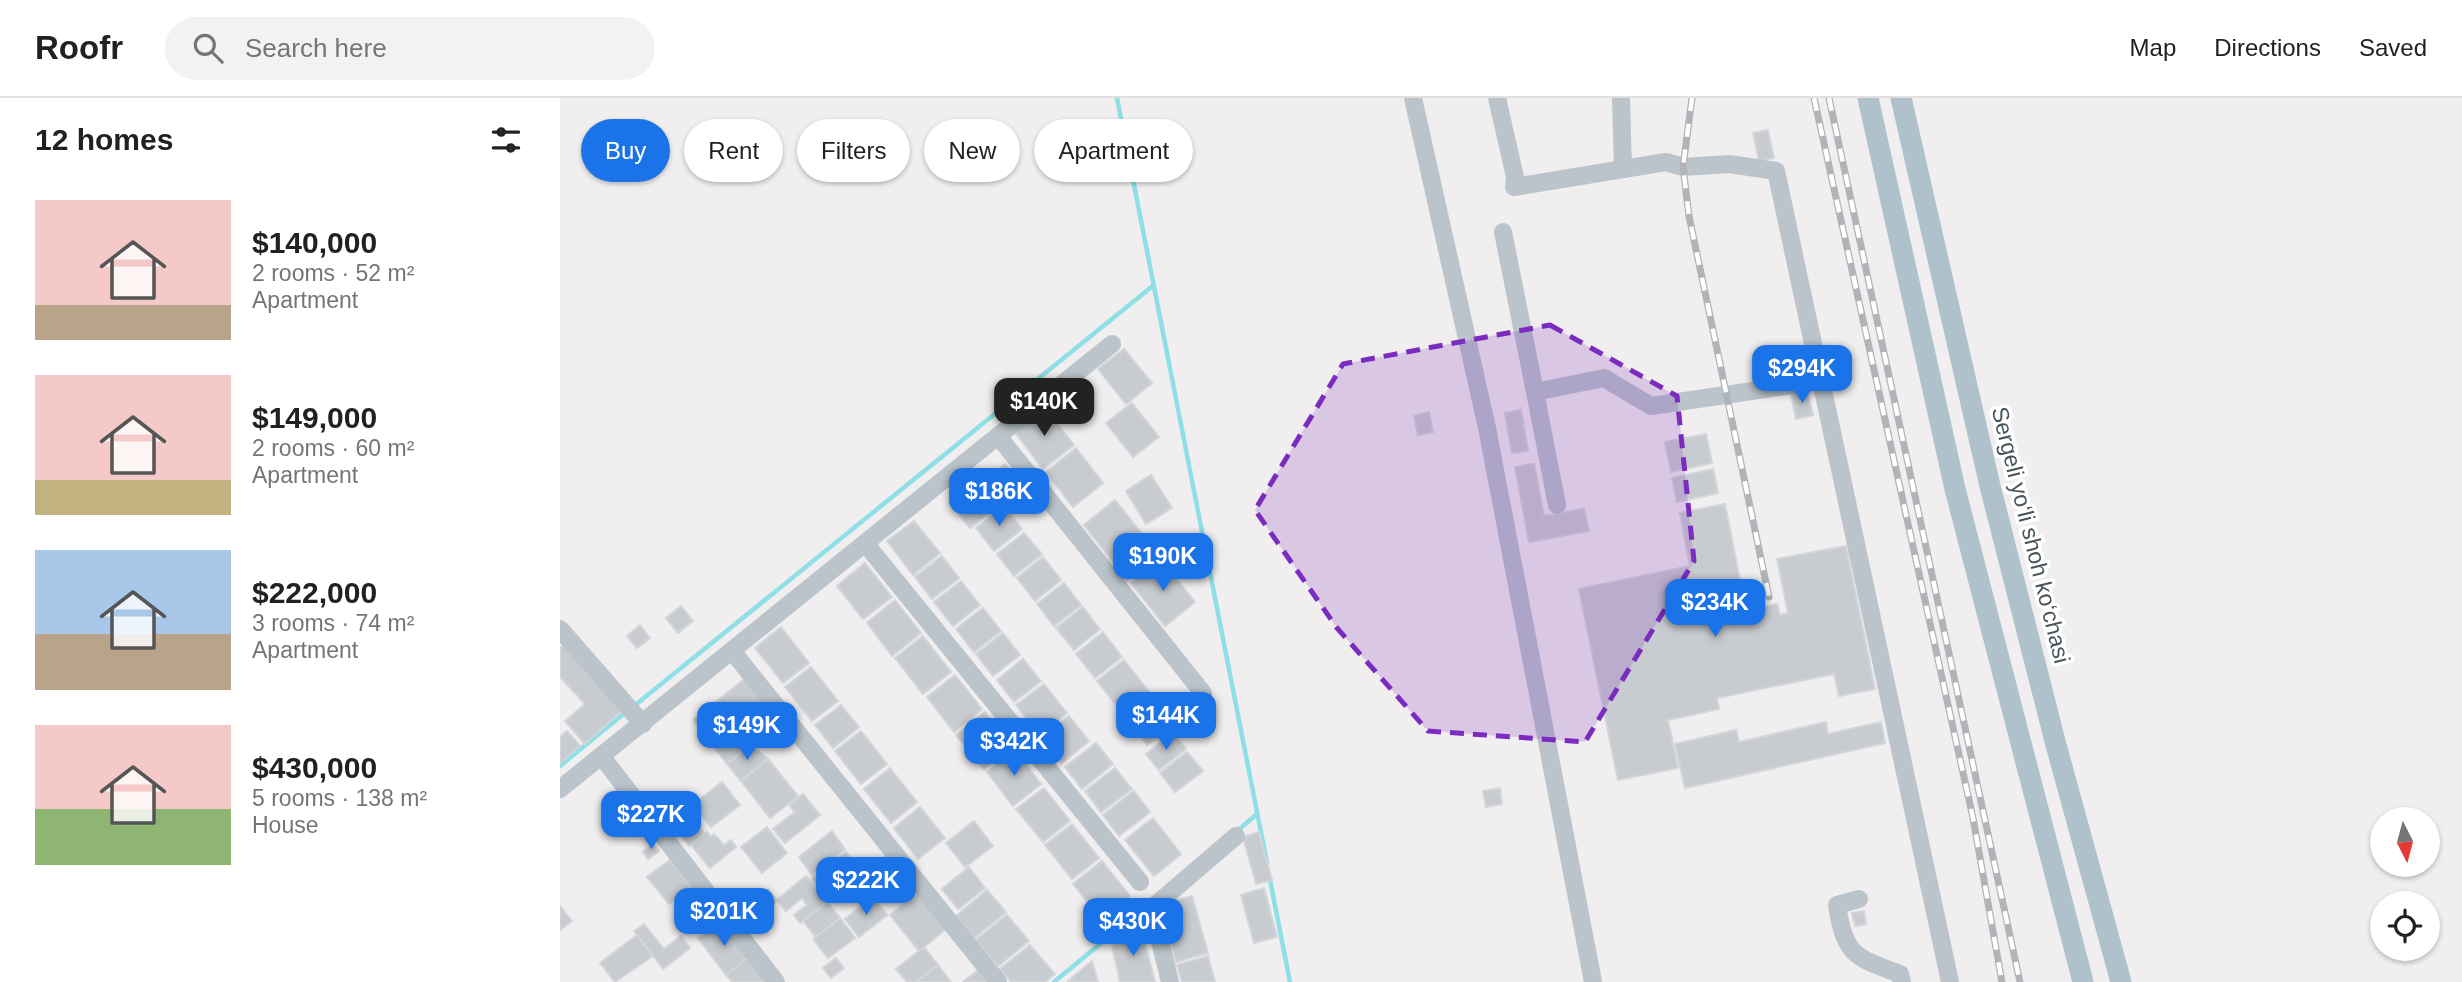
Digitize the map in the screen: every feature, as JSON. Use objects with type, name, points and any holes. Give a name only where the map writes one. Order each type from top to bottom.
[{"type":"main road","points":[[1867,98],[1955,489],[2083,982]]},
{"type":"main road","name":"Sergeli yo‘li shoh ko‘chasi","points":[[1901,98],[1990,486],[2056,745],[2121,982]]},
{"type":"street","points":[[1413,98],[1487,428],[1594,982]]},
{"type":"street","points":[[1497,98],[1515,177],[1514,187],[1666,162],[1683,167],[1729,164],[1776,171],[1950,982]]},
{"type":"street","points":[[1621,98],[1623,169]]},
{"type":"street","points":[[1503,232],[1557,505]]},
{"type":"street","points":[[560,789],[602,757],[634,714],[732,651],[1111,344]]},
{"type":"street","points":[[1535,392],[1604,378],[1651,405],[1819,381]]},
{"type":"street","points":[[998,436],[1203,693]]},
{"type":"street","points":[[865,543],[1140,881]]},
{"type":"street","points":[[560,629],[634,714]]},
{"type":"street","points":[[732,651],[998,982]]},
{"type":"street","points":[[602,757],[776,982]]},
{"type":"street","points":[[1170,982],[1152,908],[1236,836]]},
{"type":"street","points":[[1859,899],[1837,905],[1841,933],[1857,958],[1900,974],[1902,982]]},
{"type":"highlighted area","points":[[1550,325],[1677,396],[1694,561],[1585,742],[1428,731],[1337,628],[1255,510],[1343,364]]},
{"type":"building","points":[[1768,130],[1774,158],[1759,161],[1753,133]]},
{"type":"building","points":[[1124,349],[1152,383],[1126,404],[1098,369]]},
{"type":"building","points":[[1807,391],[1813,415],[1796,419],[1791,394]]},
{"type":"building","points":[[1132,403],[1159,437],[1133,457],[1106,423]]},
{"type":"building","points":[[1044,407],[1074,445],[1043,469],[1014,431]]},
{"type":"building","points":[[1521,410],[1528,451],[1512,453],[1505,413]]},
{"type":"building","points":[[1429,412],[1433,432],[1418,435],[1414,416]]},
{"type":"building","points":[[1706,434],[1712,463],[1671,472],[1665,442]]},
{"type":"building","points":[[1076,448],[1103,483],[1073,507],[1046,472]]},
{"type":"building","points":[[1005,464],[1023,486],[996,508],[978,485]]},
{"type":"building","points":[[1534,464],[1544,516],[1584,509],[1589,531],[1529,542],[1515,467]]},
{"type":"building","points":[[1713,469],[1718,493],[1677,502],[1672,478]]},
{"type":"building","points":[[1151,475],[1172,508],[1146,524],[1126,491]]},
{"type":"building","points":[[975,486],[993,510],[970,528],[951,505]]},
{"type":"building","points":[[1115,500],[1159,555],[1127,580],[1084,525]]},
{"type":"building","points":[[1725,504],[1746,611],[1777,604],[1780,615],[1788,613],[1777,559],[1846,546],[1875,689],[1839,696],[1834,674],[1717,698],[1719,709],[1668,720],[1678,768],[1618,780],[1579,589],[1690,566],[1680,513]]},
{"type":"building","points":[[1004,506],[1022,529],[994,551],[976,528]]},
{"type":"building","points":[[914,521],[940,553],[913,575],[887,541]]},
{"type":"building","points":[[1024,533],[1042,554],[1014,576],[997,554]]},
{"type":"building","points":[[942,556],[959,578],[932,599],[915,577]]},
{"type":"building","points":[[1043,557],[1061,580],[1035,601],[1017,578]]},
{"type":"building","points":[[1161,559],[1195,602],[1165,626],[1131,583]]},
{"type":"building","points":[[865,563],[892,597],[863,619],[837,586]]},
{"type":"building","points":[[961,581],[980,605],[953,626],[934,602]]},
{"type":"building","points":[[1064,583],[1081,605],[1054,626],[1037,604]]},
{"type":"building","points":[[895,600],[921,633],[892,656],[867,623]]},
{"type":"building","points":[[681,606],[693,621],[678,633],[666,618]]},
{"type":"building","points":[[1083,607],[1100,629],[1074,650],[1056,628]]},
{"type":"building","points":[[983,608],[1001,631],[974,652],[956,629]]},
{"type":"building","points":[[640,625],[650,638],[637,648],[627,636]]},
{"type":"building","points":[[781,627],[809,663],[783,683],[755,648]]},
{"type":"building","points":[[1103,632],[1122,657],[1095,678],[1076,654]]},
{"type":"building","points":[[1003,633],[1020,655],[993,676],[976,654]]},
{"type":"building","points":[[923,636],[951,672],[923,694],[895,658]]},
{"type":"building","points":[[566,643],[624,709],[585,744],[565,721],[585,704],[560,677],[560,648]]},
{"type":"building","points":[[1023,659],[1041,681],[1014,702],[997,680]]},
{"type":"building","points":[[1124,660],[1151,694],[1124,715],[1097,681]]},
{"type":"building","points":[[811,667],[838,701],[812,721],[785,687]]},
{"type":"building","points":[[955,675],[982,709],[954,732],[927,697]]},
{"type":"building","points":[[746,678],[764,700],[710,742],[693,720]]},
{"type":"building","points":[[1044,684],[1067,713],[1040,735],[1016,705]]},
{"type":"building","points":[[1156,700],[1175,724],[1147,745],[1128,721]]},
{"type":"building","points":[[841,705],[859,727],[833,748],[815,725]]},
{"type":"building","points":[[985,712],[1012,747],[984,769],[956,735]]},
{"type":"building","points":[[1069,716],[1089,741],[1062,763],[1042,737]]},
{"type":"building","points":[[1826,722],[1828,734],[1881,722],[1885,743],[1685,788],[1675,744],[1736,730],[1739,742]]},
{"type":"building","points":[[734,723],[751,745],[727,764],[710,742]]},
{"type":"building","points":[[567,731],[580,746],[560,763],[560,737]]},
{"type":"building","points":[[861,731],[887,764],[861,784],[835,751]]},
{"type":"building","points":[[1173,733],[1186,749],[1159,770],[1146,754]]},
{"type":"building","points":[[1096,743],[1113,764],[1082,789],[1065,767]]},
{"type":"building","points":[[751,745],[768,759],[741,781],[727,764]]},
{"type":"building","points":[[1015,750],[1041,784],[1013,806],[987,772]]},
{"type":"building","points":[[1187,752],[1203,771],[1175,792],[1160,773]]},
{"type":"building","points":[[768,759],[798,796],[770,818],[741,781]]},
{"type":"building","points":[[890,768],[917,802],[891,823],[864,789]]},
{"type":"building","points":[[1115,768],[1132,789],[1101,812],[1085,791]]},
{"type":"building","points":[[722,782],[740,805],[711,827],[693,805]]},
{"type":"building","points":[[1044,788],[1070,821],[1043,842],[1016,809]]},
{"type":"building","points":[[1500,788],[1502,804],[1486,807],[1483,791]]},
{"type":"building","points":[[1134,791],[1150,812],[1119,836],[1103,815]]},
{"type":"building","points":[[803,794],[820,815],[785,843],[773,829],[795,812],[789,805]]},
{"type":"building","points":[[624,807],[630,814],[619,822],[613,815]]},
{"type":"building","points":[[920,807],[945,838],[918,859],[894,828]]},
{"type":"building","points":[[1153,818],[1181,854],[1154,876],[1125,840]]},
{"type":"building","points":[[974,821],[993,846],[965,867],[946,843]]},
{"type":"building","points":[[1072,824],[1099,858],[1072,879],[1045,845]]},
{"type":"building","points":[[698,825],[705,834],[689,846],[682,837]]},
{"type":"building","points":[[767,827],[787,853],[762,873],[741,847]]},
{"type":"building","points":[[832,831],[845,849],[812,875],[799,857]]},
{"type":"building","points":[[707,832],[711,837],[714,834],[724,845],[731,840],[736,847],[710,868],[691,845]]},
{"type":"building","points":[[1259,832],[1272,880],[1256,884],[1243,837]]},
{"type":"building","points":[[653,844],[659,851],[648,859],[643,852]]},
{"type":"building","points":[[846,852],[854,863],[834,879],[843,890],[829,901],[812,879]]},
{"type":"building","points":[[886,856],[901,874],[872,897],[857,879]]},
{"type":"building","points":[[670,860],[691,887],[669,904],[647,877]]},
{"type":"building","points":[[1102,861],[1130,896],[1101,919],[1073,884]]},
{"type":"building","points":[[969,867],[985,888],[958,909],[942,889]]},
{"type":"building","points":[[806,876],[827,902],[800,923],[794,915],[807,905],[802,898],[786,911],[777,900]]},
{"type":"building","points":[[1264,888],[1277,937],[1254,943],[1241,895]]},
{"type":"building","points":[[768,889],[777,901],[751,921],[742,909]]},
{"type":"building","points":[[987,890],[1006,912],[974,938],[956,916]]},
{"type":"building","points":[[918,893],[946,929],[919,951],[890,915]]},
{"type":"building","points":[[1192,896],[1208,953],[1176,962],[1161,905]]},
{"type":"building","points":[[873,897],[887,915],[859,937],[845,919]]},
{"type":"building","points":[[827,902],[840,918],[816,937],[803,921]]},
{"type":"building","points":[[560,906],[572,921],[560,930]]},
{"type":"building","points":[[1864,911],[1866,924],[1855,926],[1852,913]]},
{"type":"building","points":[[1007,915],[1029,941],[998,966],[976,940]]},
{"type":"building","points":[[840,918],[855,938],[828,958],[813,939]]},
{"type":"building","points":[[721,921],[749,957],[726,975],[698,938]]},
{"type":"building","points":[[644,924],[664,949],[681,936],[690,948],[663,969],[634,931]]},
{"type":"building","points":[[1140,924],[1155,982],[1120,982],[1112,946]]},
{"type":"building","points":[[637,935],[653,956],[615,982],[600,963]]},
{"type":"building","points":[[1030,945],[1055,974],[1045,982],[1011,982],[1000,969]]},
{"type":"building","points":[[924,947],[938,965],[916,982],[907,982],[896,969]]},
{"type":"building","points":[[1208,956],[1215,982],[1182,982],[1177,965]]},
{"type":"building","points":[[749,957],[768,982],[732,982],[726,975]]},
{"type":"building","points":[[836,958],[844,968],[831,978],[823,968]]},
{"type":"building","points":[[1092,961],[1098,982],[1068,982],[1068,981]]},
{"type":"building","points":[[938,965],[951,982],[916,982]]},
{"type":"building","points":[[978,970],[987,982],[963,982]]},
{"type":"waterway","points":[[1117,98],[1267,863]]},
{"type":"waterway","points":[[634,706],[1154,285]]},
{"type":"waterway","points":[[560,766],[627,711]]},
{"type":"waterway","points":[[1237,831],[1257,814]]},
{"type":"waterway","points":[[1269,875],[1290,982]]},
{"type":"waterway","points":[[1054,982],[1146,906]]},
{"type":"railway","points":[[1692,98],[1683,167],[1689,216],[1769,597]]},
{"type":"railway","points":[[1814,98],[1973,818],[2002,982]]},
{"type":"railway","points":[[1829,98],[2020,982]]}]
